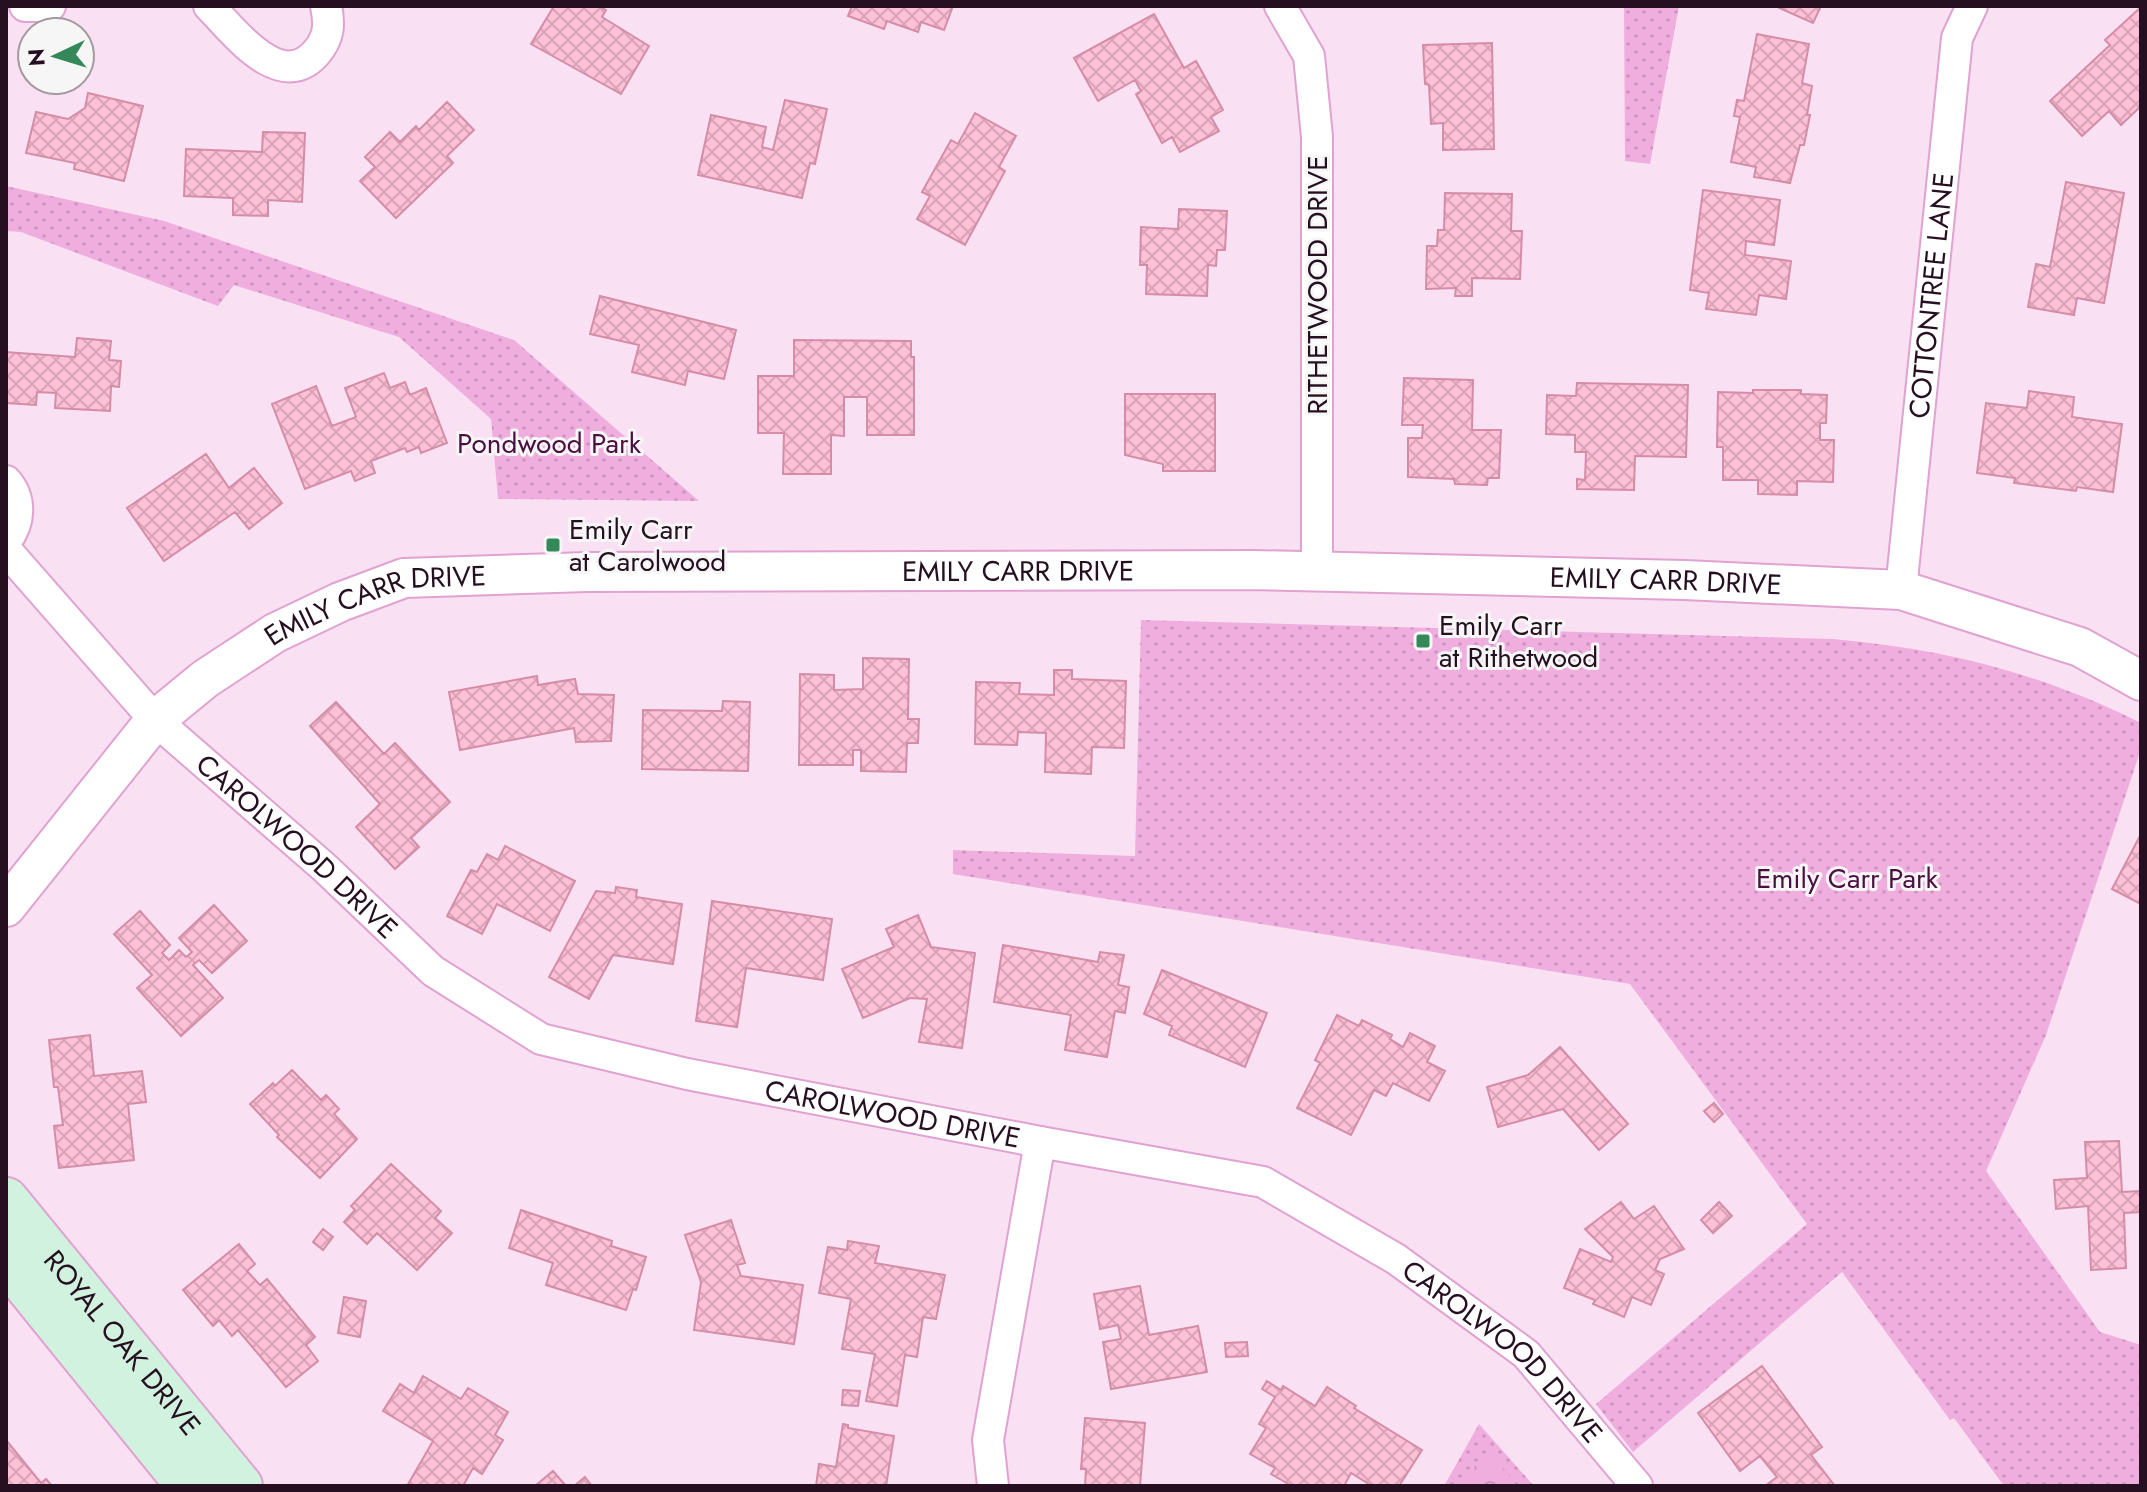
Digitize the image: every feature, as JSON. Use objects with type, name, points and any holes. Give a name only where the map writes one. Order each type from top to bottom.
[{"type":"main road","name":"ROYAL OAK DRIVE","points":[[6,1200],[240,1486]]},
{"type":"main road","name":"ROYAL OAK DRIVE","points":[[6,1260],[189,1486]]},
{"type":"street","points":[[25,6],[50,6]]},
{"type":"street","points":[[209,6],[258,55],[275,65],[294,65],[312,58],[325,43],[329,24],[326,6]]},
{"type":"street","name":"RITHETWOOD DRIVE","points":[[1280,6],[1309,56],[1317,137],[1317,572]]},
{"type":"street","name":"COTTONTREE LANE","points":[[1901,590],[1957,38],[1972,6]]},
{"type":"street","points":[[6,481],[13,488],[18,508],[15,529],[6,541]]},
{"type":"street","name":"CAROLWOOD DRIVE","points":[[6,550],[155,720],[325,868],[433,971],[541,1039],[687,1074],[1263,1182],[1396,1259],[1526,1354],[1637,1486]]},
{"type":"street","name":"EMILY CARR DRIVE","points":[[6,907],[155,720],[205,679],[275,633],[340,602],[404,578],[587,572],[1317,572],[1685,580],[1901,590],[2080,647],[2141,681]]},
{"type":"street","points":[[993,1486],[988,1440],[1040,1142]]},
{"type":"green space","points":[[1624,6],[1679,6],[1650,164],[1625,161]]},
{"type":"green space","name":"Pondwood Park","points":[[6,186],[164,221],[514,340],[699,501],[498,499],[491,419],[399,337],[234,285],[218,306],[21,232],[6,231]]},
{"type":"green space","name":"Emily Carr Park","points":[[1141,620],[1833,639],[1874,643],[1953,657],[2029,677],[2104,705],[2141,723],[2141,749],[2046,1035],[1986,1171],[2100,1332],[2141,1345],[2141,1486],[2004,1486],[1954,1418],[1950,1420],[1842,1272],[1633,1452],[1596,1404],[1807,1224],[1630,984],[953,874],[953,850],[1135,856]]},
{"type":"green space","points":[[1479,1424],[1534,1486],[1444,1486]]},
{"type":"green space","points":[[1491,1451],[1517,1486],[1454,1486]]},
{"type":"building","points":[[554,6],[599,6],[606,10],[602,17],[649,46],[621,94],[531,44]]},
{"type":"building","points":[[852,6],[953,6],[944,30],[921,22],[918,32],[887,21],[884,29],[848,16]]},
{"type":"building","points":[[1775,6],[1821,6],[1813,23]]},
{"type":"building","points":[[2141,7],[2141,106],[2121,125],[2109,111],[2082,136],[2050,101],[2110,45],[2105,40]]},
{"type":"building","points":[[1154,14],[1184,68],[1196,61],[1223,110],[1211,117],[1219,131],[1180,152],[1172,137],[1162,143],[1136,94],[1141,91],[1135,80],[1098,101],[1074,58]]},
{"type":"building","points":[[1757,34],[1809,44],[1802,83],[1812,86],[1807,115],[1810,115],[1804,145],[1800,145],[1790,183],[1754,177],[1756,167],[1731,162],[1740,117],[1734,116],[1737,100],[1744,101]]},
{"type":"building","points":[[1492,43],[1494,149],[1443,150],[1443,123],[1431,124],[1423,45]]},
{"type":"building","points":[[96,95],[143,106],[124,181],[74,169],[75,163],[26,153],[36,112],[68,119],[85,108],[87,96]]},
{"type":"building","points":[[785,100],[827,109],[815,164],[810,163],[802,198],[698,175],[711,115],[766,127],[762,147],[773,150]]},
{"type":"building","points":[[447,102],[474,130],[447,156],[453,163],[396,218],[360,181],[375,167],[365,157],[390,132],[400,142],[416,126],[419,130]]},
{"type":"building","points":[[975,113],[1016,136],[999,167],[1005,171],[965,245],[917,219],[930,196],[922,192],[951,140],[958,144]]},
{"type":"building","points":[[263,132],[305,133],[302,202],[268,200],[268,216],[233,215],[233,198],[184,196],[186,149],[262,152]]},
{"type":"building","points":[[2066,182],[2124,193],[2104,303],[2077,298],[2074,315],[2028,307],[2036,264],[2050,267]]},
{"type":"building","points":[[1703,190],[1780,200],[1774,245],[1746,241],[1745,255],[1791,261],[1786,299],[1759,295],[1756,315],[1706,309],[1709,293],[1690,290]]},
{"type":"building","points":[[1445,193],[1512,194],[1511,231],[1522,231],[1520,279],[1472,278],[1472,296],[1455,296],[1456,288],[1426,289],[1427,246],[1437,246],[1438,230],[1444,230]]},
{"type":"building","points":[[1179,209],[1227,211],[1225,250],[1217,250],[1216,266],[1208,265],[1207,296],[1146,294],[1147,265],[1140,265],[1141,227],[1178,229]]},
{"type":"building","points":[[600,296],[736,330],[724,379],[688,371],[685,385],[632,372],[639,345],[590,334]]},
{"type":"building","points":[[77,338],[111,341],[109,360],[121,361],[119,387],[111,386],[110,411],[55,408],[56,393],[37,392],[36,405],[6,403],[6,352],[75,357]]},
{"type":"building","points":[[794,340],[911,341],[911,357],[914,357],[914,435],[867,435],[867,397],[844,397],[844,436],[831,435],[831,474],[783,474],[784,433],[758,433],[758,376],[794,376]]},
{"type":"building","points":[[384,373],[390,388],[405,382],[410,395],[426,388],[447,443],[421,453],[419,447],[407,452],[405,448],[371,461],[375,473],[355,481],[351,471],[305,489],[272,404],[316,386],[332,426],[356,417],[345,388]]},
{"type":"building","points":[[1404,378],[1473,380],[1472,430],[1501,430],[1499,478],[1488,478],[1487,485],[1455,484],[1454,479],[1408,477],[1408,438],[1422,438],[1423,425],[1402,425]]},
{"type":"building","points":[[1577,383],[1688,385],[1686,457],[1635,456],[1634,490],[1577,489],[1577,479],[1585,480],[1586,452],[1575,452],[1575,435],[1546,434],[1547,395],[1576,396]]},
{"type":"building","points":[[1753,390],[1801,390],[1801,394],[1827,395],[1826,423],[1820,423],[1820,440],[1834,440],[1833,482],[1797,481],[1797,495],[1758,494],[1758,480],[1723,480],[1723,447],[1717,447],[1718,392],[1753,393]]},
{"type":"building","points":[[2029,391],[2074,397],[2072,417],[2122,424],[2113,492],[2014,483],[2015,478],[1977,473],[1986,403],[2027,408]]},
{"type":"building","points":[[1125,394],[1215,394],[1215,471],[1163,471],[1163,464],[1125,455]]},
{"type":"building","points":[[206,454],[229,488],[254,468],[282,503],[249,529],[235,512],[164,561],[127,508]]},
{"type":"building","points":[[863,658],[909,659],[908,719],[919,719],[918,743],[907,743],[906,772],[861,771],[861,750],[853,750],[853,765],[799,765],[800,674],[834,675],[834,690],[863,689]]},
{"type":"building","points":[[1054,670],[1072,670],[1072,679],[1126,681],[1124,748],[1092,747],[1091,774],[1045,772],[1046,733],[1018,732],[1017,745],[975,744],[976,682],[1020,683],[1019,694],[1054,695]]},
{"type":"building","points":[[537,676],[538,685],[575,679],[578,694],[614,695],[611,741],[576,742],[574,728],[460,750],[449,692]]},
{"type":"building","points":[[723,701],[750,702],[748,771],[642,769],[643,710],[722,711]]},
{"type":"building","points":[[336,702],[384,754],[395,743],[450,802],[411,838],[419,847],[395,869],[356,827],[380,804],[310,726]]},
{"type":"building","points":[[2141,834],[2141,904],[2112,889]]},
{"type":"building","points":[[505,846],[575,881],[550,931],[497,904],[482,934],[447,916],[471,870],[477,872],[487,854],[498,860]]},
{"type":"building","points":[[616,887],[637,890],[636,897],[682,904],[673,964],[613,955],[589,999],[549,977],[596,891],[615,893]]},
{"type":"building","points":[[712,901],[832,919],[823,980],[746,968],[737,1027],[696,1021]]},
{"type":"building","points":[[214,905],[247,941],[212,973],[199,960],[193,965],[223,998],[181,1036],[137,988],[152,975],[114,934],[140,911],[170,945],[162,953],[169,960],[179,950],[186,957],[192,952],[179,938]]},
{"type":"building","points":[[918,915],[931,947],[975,953],[962,1048],[919,1042],[927,999],[910,998],[863,1018],[842,969],[894,947],[886,929]]},
{"type":"building","points":[[1003,945],[1098,962],[1100,952],[1124,955],[1118,985],[1129,987],[1125,1013],[1115,1011],[1107,1057],[1065,1050],[1071,1015],[994,1002]]},
{"type":"building","points":[[1162,970],[1267,1013],[1245,1067],[1169,1035],[1172,1026],[1144,1014]]},
{"type":"building","points":[[1337,1015],[1359,1026],[1362,1020],[1392,1035],[1390,1039],[1403,1047],[1410,1033],[1435,1046],[1427,1062],[1445,1071],[1429,1101],[1393,1083],[1386,1096],[1374,1090],[1351,1135],[1297,1108],[1320,1063],[1315,1060]]},
{"type":"building","points":[[90,1035],[94,1076],[142,1071],[146,1102],[128,1104],[134,1160],[59,1168],[54,1126],[63,1125],[58,1087],[54,1087],[49,1040]]},
{"type":"building","points":[[1560,1047],[1628,1124],[1599,1150],[1563,1109],[1498,1127],[1487,1087],[1528,1075]]},
{"type":"building","points":[[292,1070],[321,1100],[326,1095],[339,1109],[334,1114],[357,1139],[320,1178],[277,1137],[279,1135],[250,1104]]},
{"type":"building","points":[[1714,1103],[1723,1114],[1714,1122],[1704,1111]]},
{"type":"building","points":[[2119,1141],[2122,1192],[2141,1191],[2141,1212],[2124,1213],[2126,1268],[2091,1270],[2088,1206],[2056,1209],[2054,1180],[2087,1178],[2085,1142]]},
{"type":"building","points":[[391,1164],[441,1211],[435,1218],[452,1233],[417,1270],[377,1233],[367,1244],[344,1222],[355,1210],[351,1206]]},
{"type":"building","points":[[1621,1202],[1634,1219],[1654,1206],[1684,1249],[1660,1259],[1655,1270],[1664,1274],[1651,1305],[1632,1297],[1624,1317],[1593,1304],[1595,1300],[1564,1288],[1580,1249],[1611,1262],[1613,1257],[1585,1229]]},
{"type":"building","points":[[1719,1202],[1732,1216],[1713,1233],[1701,1220]]},
{"type":"building","points":[[521,1210],[612,1241],[611,1246],[646,1257],[626,1310],[546,1285],[553,1263],[509,1248]]},
{"type":"building","points":[[731,1220],[745,1263],[737,1265],[741,1276],[803,1285],[794,1344],[694,1330],[701,1282],[685,1235]]},
{"type":"building","points":[[323,1229],[333,1237],[323,1250],[313,1242]]},
{"type":"building","points":[[848,1241],[879,1246],[875,1263],[945,1275],[936,1319],[923,1317],[917,1357],[905,1355],[897,1406],[866,1401],[875,1354],[842,1349],[851,1299],[819,1293],[828,1247],[847,1250]]},
{"type":"building","points":[[239,1244],[255,1264],[247,1271],[260,1285],[267,1279],[315,1337],[306,1345],[318,1361],[286,1387],[238,1330],[232,1336],[219,1320],[213,1326],[183,1290]]},
{"type":"building","points":[[1140,1286],[1149,1335],[1198,1326],[1207,1372],[1111,1389],[1103,1342],[1121,1339],[1118,1325],[1100,1329],[1094,1294]]},
{"type":"building","points":[[344,1297],[366,1301],[360,1337],[338,1333]]},
{"type":"building","points":[[1247,1342],[1248,1356],[1226,1357],[1225,1343]]},
{"type":"building","points":[[1762,1366],[1822,1447],[1811,1455],[1835,1486],[1765,1486],[1777,1477],[1760,1456],[1740,1471],[1698,1413]]},
{"type":"building","points":[[423,1376],[461,1399],[468,1388],[508,1412],[495,1435],[503,1440],[482,1474],[473,1468],[463,1486],[407,1486],[433,1441],[383,1411],[400,1384],[414,1393]]},
{"type":"building","points":[[1267,1381],[1281,1390],[1283,1386],[1315,1406],[1327,1387],[1356,1406],[1354,1408],[1422,1450],[1399,1486],[1372,1486],[1351,1473],[1344,1486],[1292,1486],[1271,1474],[1275,1468],[1250,1454],[1266,1428],[1259,1424],[1275,1397],[1262,1389]]},
{"type":"building","points":[[843,1390],[860,1391],[858,1406],[842,1405]]},
{"type":"building","points":[[1085,1418],[1145,1423],[1140,1486],[1085,1486],[1086,1469],[1081,1469]]},
{"type":"building","points":[[843,1424],[848,1428],[894,1436],[886,1486],[816,1486],[819,1464],[836,1467]]},
{"type":"building","points":[[6,1440],[41,1483],[46,1479],[52,1486],[6,1486]]},
{"type":"building","points":[[553,1471],[566,1486],[535,1486]]},
{"type":"building","points":[[585,1477],[592,1486],[574,1486]]},
{"type":"place","name":"Emily Carr at Carolwood","points":[[553,545]]},
{"type":"place","name":"Emily Carr at Rithetwood","points":[[1423,641]]}]
